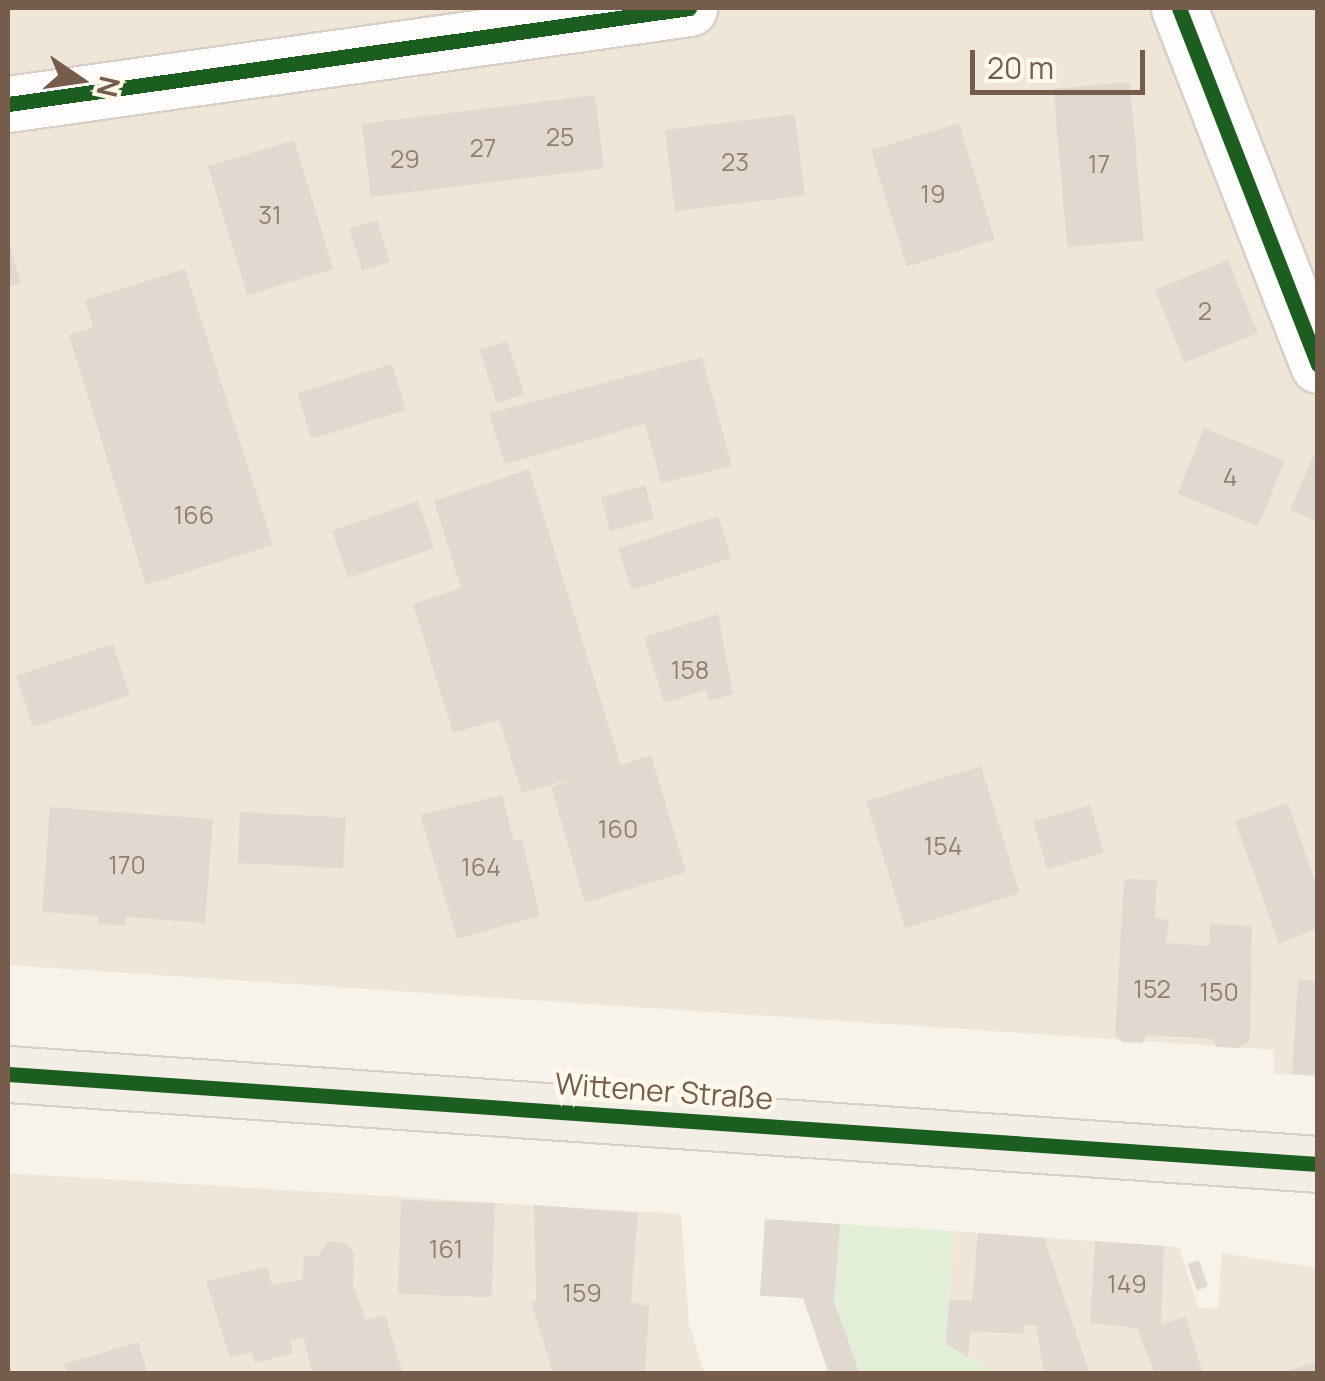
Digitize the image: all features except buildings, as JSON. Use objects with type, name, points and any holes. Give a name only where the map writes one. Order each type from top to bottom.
[{"type":"main road","name":"Wittener Straße","points":[[8,1074],[1318,1164]]},
{"type":"street","points":[[8,104],[689,8]]},
{"type":"street","points":[[1179,8],[1318,365]]},
{"type":"shaded area","points":[[8,8],[1317,8],[1317,1076],[1274,1074],[1274,1050],[8,965]]},
{"type":"shaded area","points":[[8,1173],[681,1214],[689,1324],[704,1373],[8,1373]]},
{"type":"shaded area","points":[[954,1231],[1179,1247],[1199,1308],[1218,1309],[1222,1253],[1317,1268],[1317,1373],[984,1373],[983,1365],[946,1344]]},
{"type":"green space","points":[[840,1224],[954,1231],[946,1344],[983,1365],[984,1373],[860,1373],[834,1301]]},
{"type":"cycle path","points":[[8,104],[689,8]]},
{"type":"cycle path","points":[[1179,8],[1318,365]]},
{"type":"cycle path","points":[[8,1074],[1318,1164]]}]
